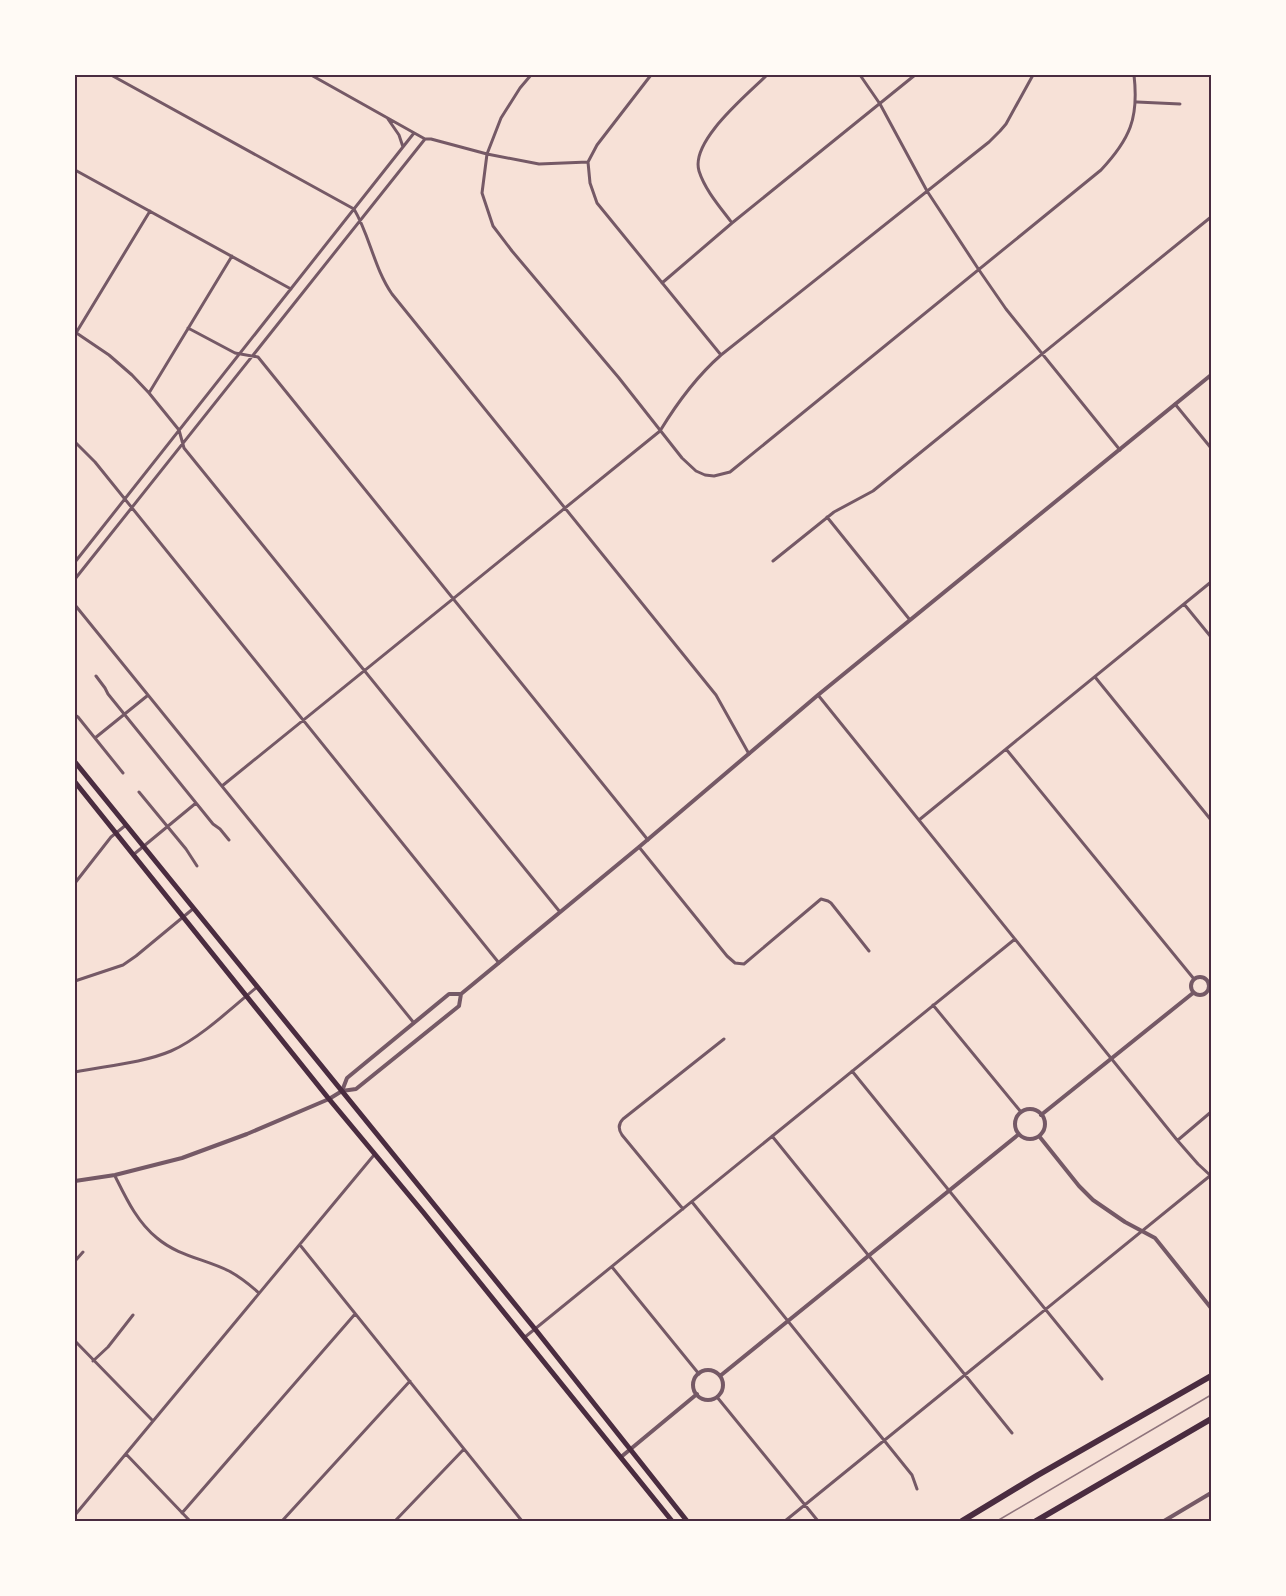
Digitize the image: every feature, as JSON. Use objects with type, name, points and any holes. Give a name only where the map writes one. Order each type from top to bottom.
[{"type":"highway","points":[[962,1521],[1211,1376]]},
{"type":"highway","points":[[1036,1521],[1211,1419]]},
{"type":"main road","points":[[75,762],[535,1329],[687,1521]]},
{"type":"main road","points":[[75,782],[374,1155],[423,1212],[672,1521]]},
{"type":"street","points":[[111,75],[354,209],[361,220],[378,266],[392,294],[716,695],[749,754]]},
{"type":"street","points":[[310,75],[425,139],[539,164],[588,162]]},
{"type":"street","points":[[531,75],[501,118],[487,154],[483,193],[493,226],[682,458],[696,471],[714,476],[730,472],[1101,170],[1126,139],[1132,123],[1137,102],[1134,75]]},
{"type":"street","points":[[651,75],[597,145],[588,162],[590,183],[597,203],[721,355]]},
{"type":"street","points":[[732,223],[706,186],[698,169],[700,151],[711,131],[767,75]]},
{"type":"street","points":[[860,75],[880,104],[927,190],[1006,309],[1120,450]]},
{"type":"street","points":[[662,283],[732,223],[915,75]]},
{"type":"street","points":[[222,786],[660,432],[692,385],[721,355],[1000,131],[1032,75]]},
{"type":"street","points":[[1137,102],[1180,104]]},
{"type":"street","points":[[387,117],[399,135],[403,147]]},
{"type":"street","points":[[75,562],[414,133]]},
{"type":"street","points":[[75,579],[425,139]]},
{"type":"street","points":[[75,170],[291,289]]},
{"type":"street","points":[[150,211],[75,333],[109,355],[149,393],[179,430],[184,448],[560,912]]},
{"type":"street","points":[[773,561],[835,511],[873,491],[1211,217]]},
{"type":"street","points":[[149,393],[232,256]]},
{"type":"street","points":[[188,328],[235,353],[258,357],[648,840]]},
{"type":"street","points":[[342,1091],[347,1078],[450,994],[461,994],[648,840],[818,695],[1211,375]]},
{"type":"street","points":[[1175,404],[1211,448]]},
{"type":"street","points":[[75,442],[95,462],[499,963]]},
{"type":"street","points":[[827,517],[910,620]]},
{"type":"street","points":[[919,820],[1211,582]]},
{"type":"street","points":[[1184,604],[1211,638]]},
{"type":"street","points":[[75,605],[414,1023]]},
{"type":"street","points":[[96,676],[213,824],[229,840]]},
{"type":"street","points":[[1095,677],[1211,820]]},
{"type":"street","points":[[95,738],[148,695]]},
{"type":"street","points":[[785,1521],[1211,1175],[1177,1140],[818,695]]},
{"type":"street","points":[[75,715],[123,773]]},
{"type":"street","points":[[1006,748],[1194,979]]},
{"type":"street","points":[[139,792],[197,866]]},
{"type":"street","points":[[133,855],[196,803]]},
{"type":"street","points":[[75,883],[111,837],[126,825]]},
{"type":"street","points":[[639,847],[727,956],[738,964],[744,963],[818,900],[824,899],[831,903],[869,951]]},
{"type":"street","points":[[75,981],[123,964],[194,908]]},
{"type":"street","points":[[524,1338],[1015,939]]},
{"type":"street","points":[[1199,977],[1206,980],[1209,988],[1206,993],[1200,995],[1193,993],[1191,986],[1194,979],[1199,977]]},
{"type":"street","points":[[1206,980],[1211,977]]},
{"type":"street","points":[[75,1072],[156,1056],[173,1050],[199,1034],[257,987]]},
{"type":"street","points":[[1041,1115],[1193,993]]},
{"type":"street","points":[[75,1181],[115,1175],[196,1154],[329,1099],[342,1091],[356,1089],[459,1006],[461,994]]},
{"type":"street","points":[[933,1005],[1021,1112]]},
{"type":"street","points":[[683,1209],[622,1135],[619,1126],[623,1119],[724,1039]]},
{"type":"street","points":[[852,1071],[1102,1379]]},
{"type":"street","points":[[1029,1109],[1041,1115],[1044,1128],[1039,1136],[1030,1139],[1018,1134],[1015,1121],[1021,1112],[1029,1109]]},
{"type":"street","points":[[1177,1140],[1211,1112]]},
{"type":"street","points":[[720,1376],[1018,1134]]},
{"type":"street","points":[[772,1136],[1011,1432]]},
{"type":"street","points":[[1039,1136],[1087,1195],[1142,1232],[1155,1238],[1211,1308]]},
{"type":"street","points":[[75,1515],[374,1155]]},
{"type":"street","points":[[115,1175],[135,1214],[157,1239],[181,1253],[232,1272],[259,1293]]},
{"type":"street","points":[[692,1202],[912,1474],[917,1489]]},
{"type":"street","points":[[300,1245],[522,1521]]},
{"type":"street","points":[[75,1262],[83,1252]]},
{"type":"street","points":[[612,1267],[699,1374]]},
{"type":"street","points":[[182,1513],[356,1314]]},
{"type":"street","points":[[93,1361],[109,1346],[133,1315]]},
{"type":"street","points":[[75,1341],[153,1421]]},
{"type":"street","points":[[709,1370],[720,1376],[723,1384],[717,1397],[708,1400],[697,1394],[693,1383],[699,1374],[709,1370]]},
{"type":"street","points":[[282,1521],[410,1381]]},
{"type":"street","points":[[621,1457],[697,1394]]},
{"type":"street","points":[[717,1397],[818,1521]]},
{"type":"street","points":[[395,1521],[464,1449]]},
{"type":"street","points":[[126,1454],[190,1521]]},
{"type":"street","points":[[1164,1521],[1211,1493]]},
{"type":"tram line","points":[[997,1521],[1211,1395]]}]
